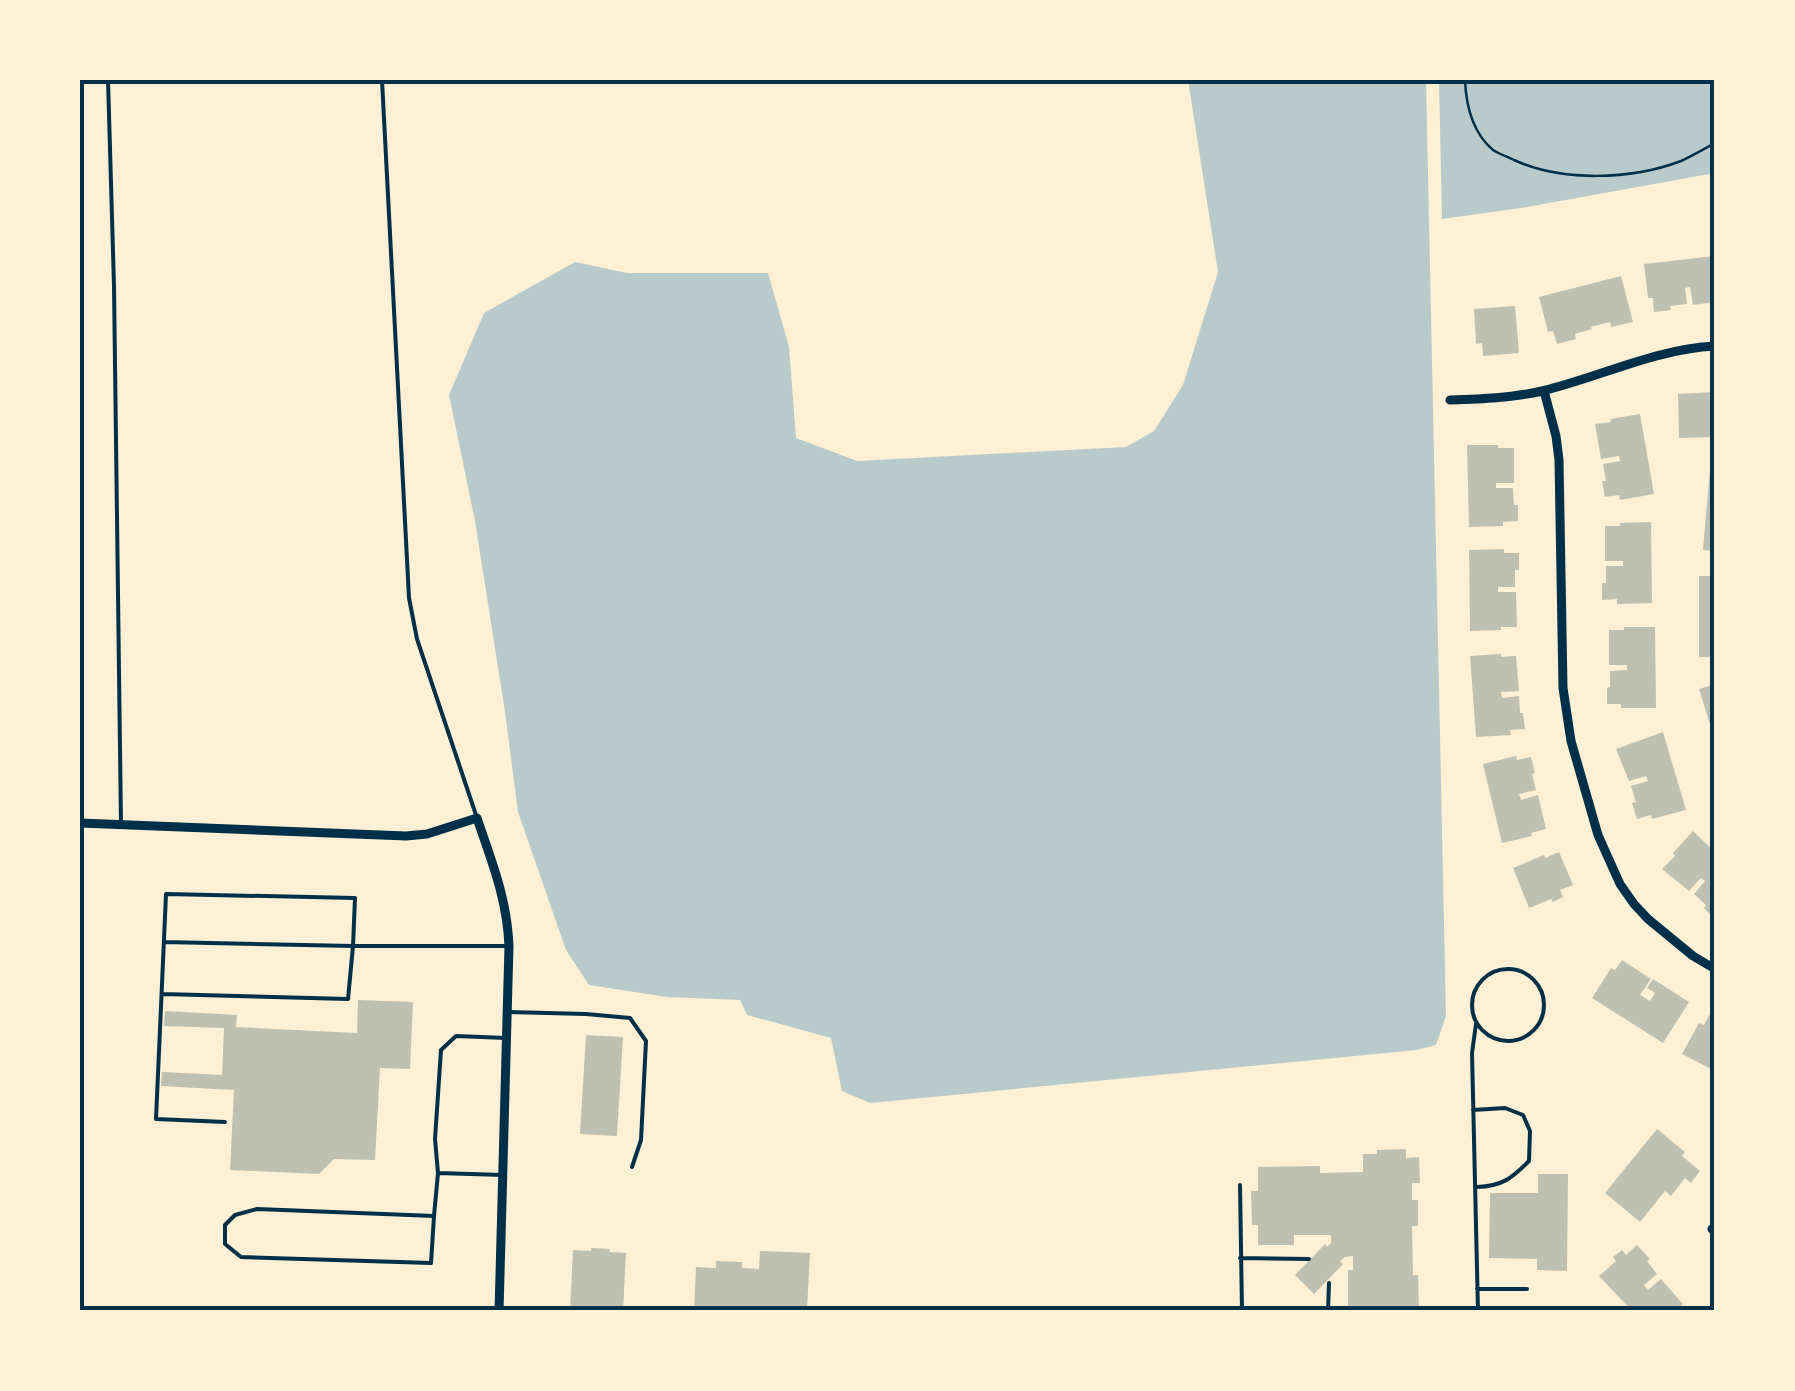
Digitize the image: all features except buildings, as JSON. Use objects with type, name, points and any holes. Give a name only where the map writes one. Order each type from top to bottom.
[{"type":"street","points":[[1450,400],[1544,391],[1656,356],[1715,346]]},
{"type":"street","points":[[1544,391],[1559,460],[1563,688],[1571,741],[1598,835],[1620,884],[1634,904],[1693,956],[1715,969]]},
{"type":"street","points":[[80,823],[406,836],[427,834],[477,818],[508,916],[499,1311]]},
{"type":"lane","points":[[108,80],[121,824]]},
{"type":"lane","points":[[382,80],[409,598],[418,639],[477,818]]},
{"type":"lane","points":[[162,994],[348,999],[355,898],[166,894],[156,1119],[225,1122]]},
{"type":"lane","points":[[164,942],[509,946]]},
{"type":"lane","points":[[1476,1024],[1494,1039],[1517,1040],[1528,1036],[1536,1028],[1544,1006],[1538,984],[1530,976],[1506,968],[1483,978],[1471,1000],[1476,1024],[1472,1053],[1478,1311]]},
{"type":"lane","points":[[507,1012],[630,1018],[646,1041],[641,1140],[632,1167]]},
{"type":"lane","points":[[434,1216],[257,1209],[235,1215],[225,1225],[225,1244],[241,1256],[431,1263],[438,1173],[435,1139],[441,1050],[456,1036],[506,1038]]},
{"type":"lane","points":[[1473,1110],[1505,1108],[1524,1114],[1530,1131],[1529,1162],[1497,1186],[1475,1188]]},
{"type":"lane","points":[[438,1173],[502,1175]]},
{"type":"lane","points":[[1240,1185],[1242,1311]]},
{"type":"lane","points":[[1240,1258],[1309,1259]]},
{"type":"lane","points":[[1328,1311],[1329,1284]]},
{"type":"lane","points":[[1477,1288],[1527,1290]]},
{"type":"path","points":[[1465,80],[1469,111],[1494,150],[1565,176],[1640,170],[1680,161],[1715,143]]},
{"type":"shaded area","points":[[1188,80],[1426,80],[1446,1016],[1436,1045],[1417,1050],[870,1103],[842,1091],[831,1038],[747,1015],[740,1000],[667,997],[589,985],[566,950],[518,812],[475,521],[449,395],[484,313],[575,262],[627,273],[768,273],[789,347],[796,438],[857,461],[1126,447],[1154,431],[1183,385],[1218,272]]},
{"type":"shaded area","points":[[1439,80],[1715,80],[1715,173],[1442,219]]}]
